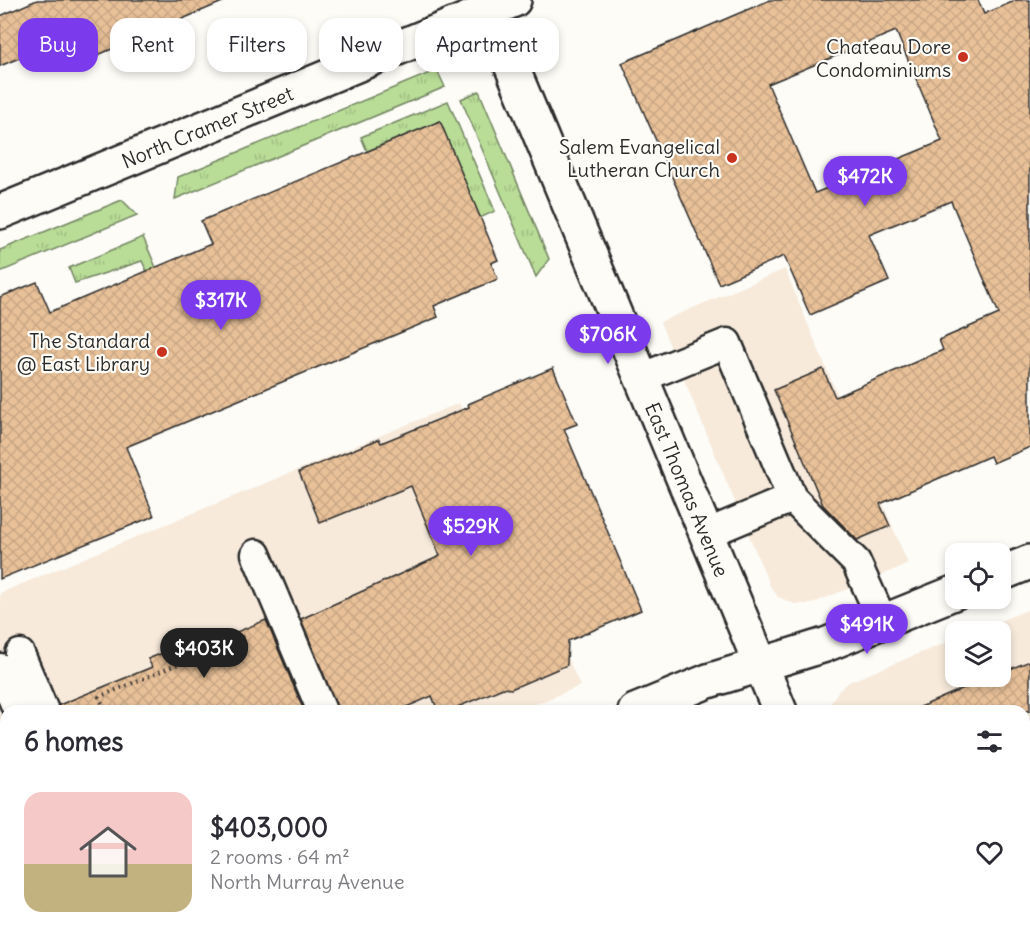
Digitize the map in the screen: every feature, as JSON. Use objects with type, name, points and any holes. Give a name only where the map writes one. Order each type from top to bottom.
[{"type":"street","name":"North Cramer Street","points":[[0,212],[495,4]]},
{"type":"street","name":"East Thomas Avenue","points":[[495,4],[641,378],[777,705]]},
{"type":"street","points":[[1011,570],[1030,562]]},
{"type":"street","points":[[650,705],[708,681],[825,645],[945,597]]},
{"type":"lane","points":[[641,378],[727,342],[792,498],[856,562],[883,622]]},
{"type":"lane","points":[[706,534],[792,498]]},
{"type":"lane","points":[[256,554],[319,705]]},
{"type":"lane","points":[[10,661],[17,705]]},
{"type":"lane","points":[[10,661],[40,705]]},
{"type":"path","points":[[102,703],[99,697],[254,633]]},
{"type":"path","points":[[194,658],[197,663]]},
{"type":"path","points":[[185,662],[187,668]]},
{"type":"path","points":[[109,693],[111,699]]},
{"type":"shaded area","points":[[785,269],[908,564],[811,604],[795,604],[778,597],[770,586],[660,322]]},
{"type":"shaded area","points":[[459,403],[580,686],[534,705],[0,705],[0,593]]},
{"type":"shaded area","points":[[1030,609],[1030,705],[830,705],[838,691],[849,682],[945,643],[945,687],[1011,687],[1011,621],[999,621]]},
{"type":"green space","points":[[432,72],[438,72],[445,87],[175,199],[178,177]]},
{"type":"green space","points":[[479,91],[549,259],[536,277],[461,99]]},
{"type":"green space","points":[[448,101],[495,211],[480,218],[440,121],[367,151],[361,137]]},
{"type":"green space","points":[[122,200],[137,215],[0,272],[0,250]]},
{"type":"green space","points":[[143,237],[158,272],[149,276],[142,261],[75,283],[69,268]]},
{"type":"building","points":[[37,0],[227,0],[185,18],[110,18],[110,50],[98,55],[98,18],[18,18],[18,58],[0,66],[0,16]]},
{"type":"building","points":[[770,0],[978,0],[984,14],[1017,0],[1030,0],[1030,447],[993,463],[990,456],[880,504],[890,526],[857,540],[823,505],[774,390],[823,369],[835,397],[943,350],[939,340],[999,314],[951,201],[869,235],[889,281],[810,315],[784,256],[719,284],[622,63]],"holes":[[[896,31],[942,141],[815,193],[768,84]]]},
{"type":"building","name":"The Standard @ East Library","points":[[440,121],[498,260],[491,263],[498,279],[434,306],[438,317],[126,447],[154,516],[0,579],[0,297],[37,282],[50,312],[211,244],[201,221]]},
{"type":"building","points":[[553,368],[577,424],[564,429],[641,610],[568,641],[567,665],[511,689],[503,688],[462,705],[436,705],[432,696],[411,705],[336,705],[301,619],[440,556],[411,486],[320,523],[299,472],[379,439],[381,443],[469,407],[468,404]]},
{"type":"building","points":[[266,620],[301,705],[59,705],[152,667],[148,659],[214,632],[217,640]]},
{"type":"building","points":[[1030,661],[1030,705],[925,705],[967,687],[1011,687],[1011,669]]},
{"type":"place","name":"Chateau Dore Condominiums","points":[[963,57]]},
{"type":"place","name":"Salem Evangelical Lutheran Church","points":[[732,158]]},
{"type":"place","name":"The Standard @ East Library","points":[[162,352]]}]
